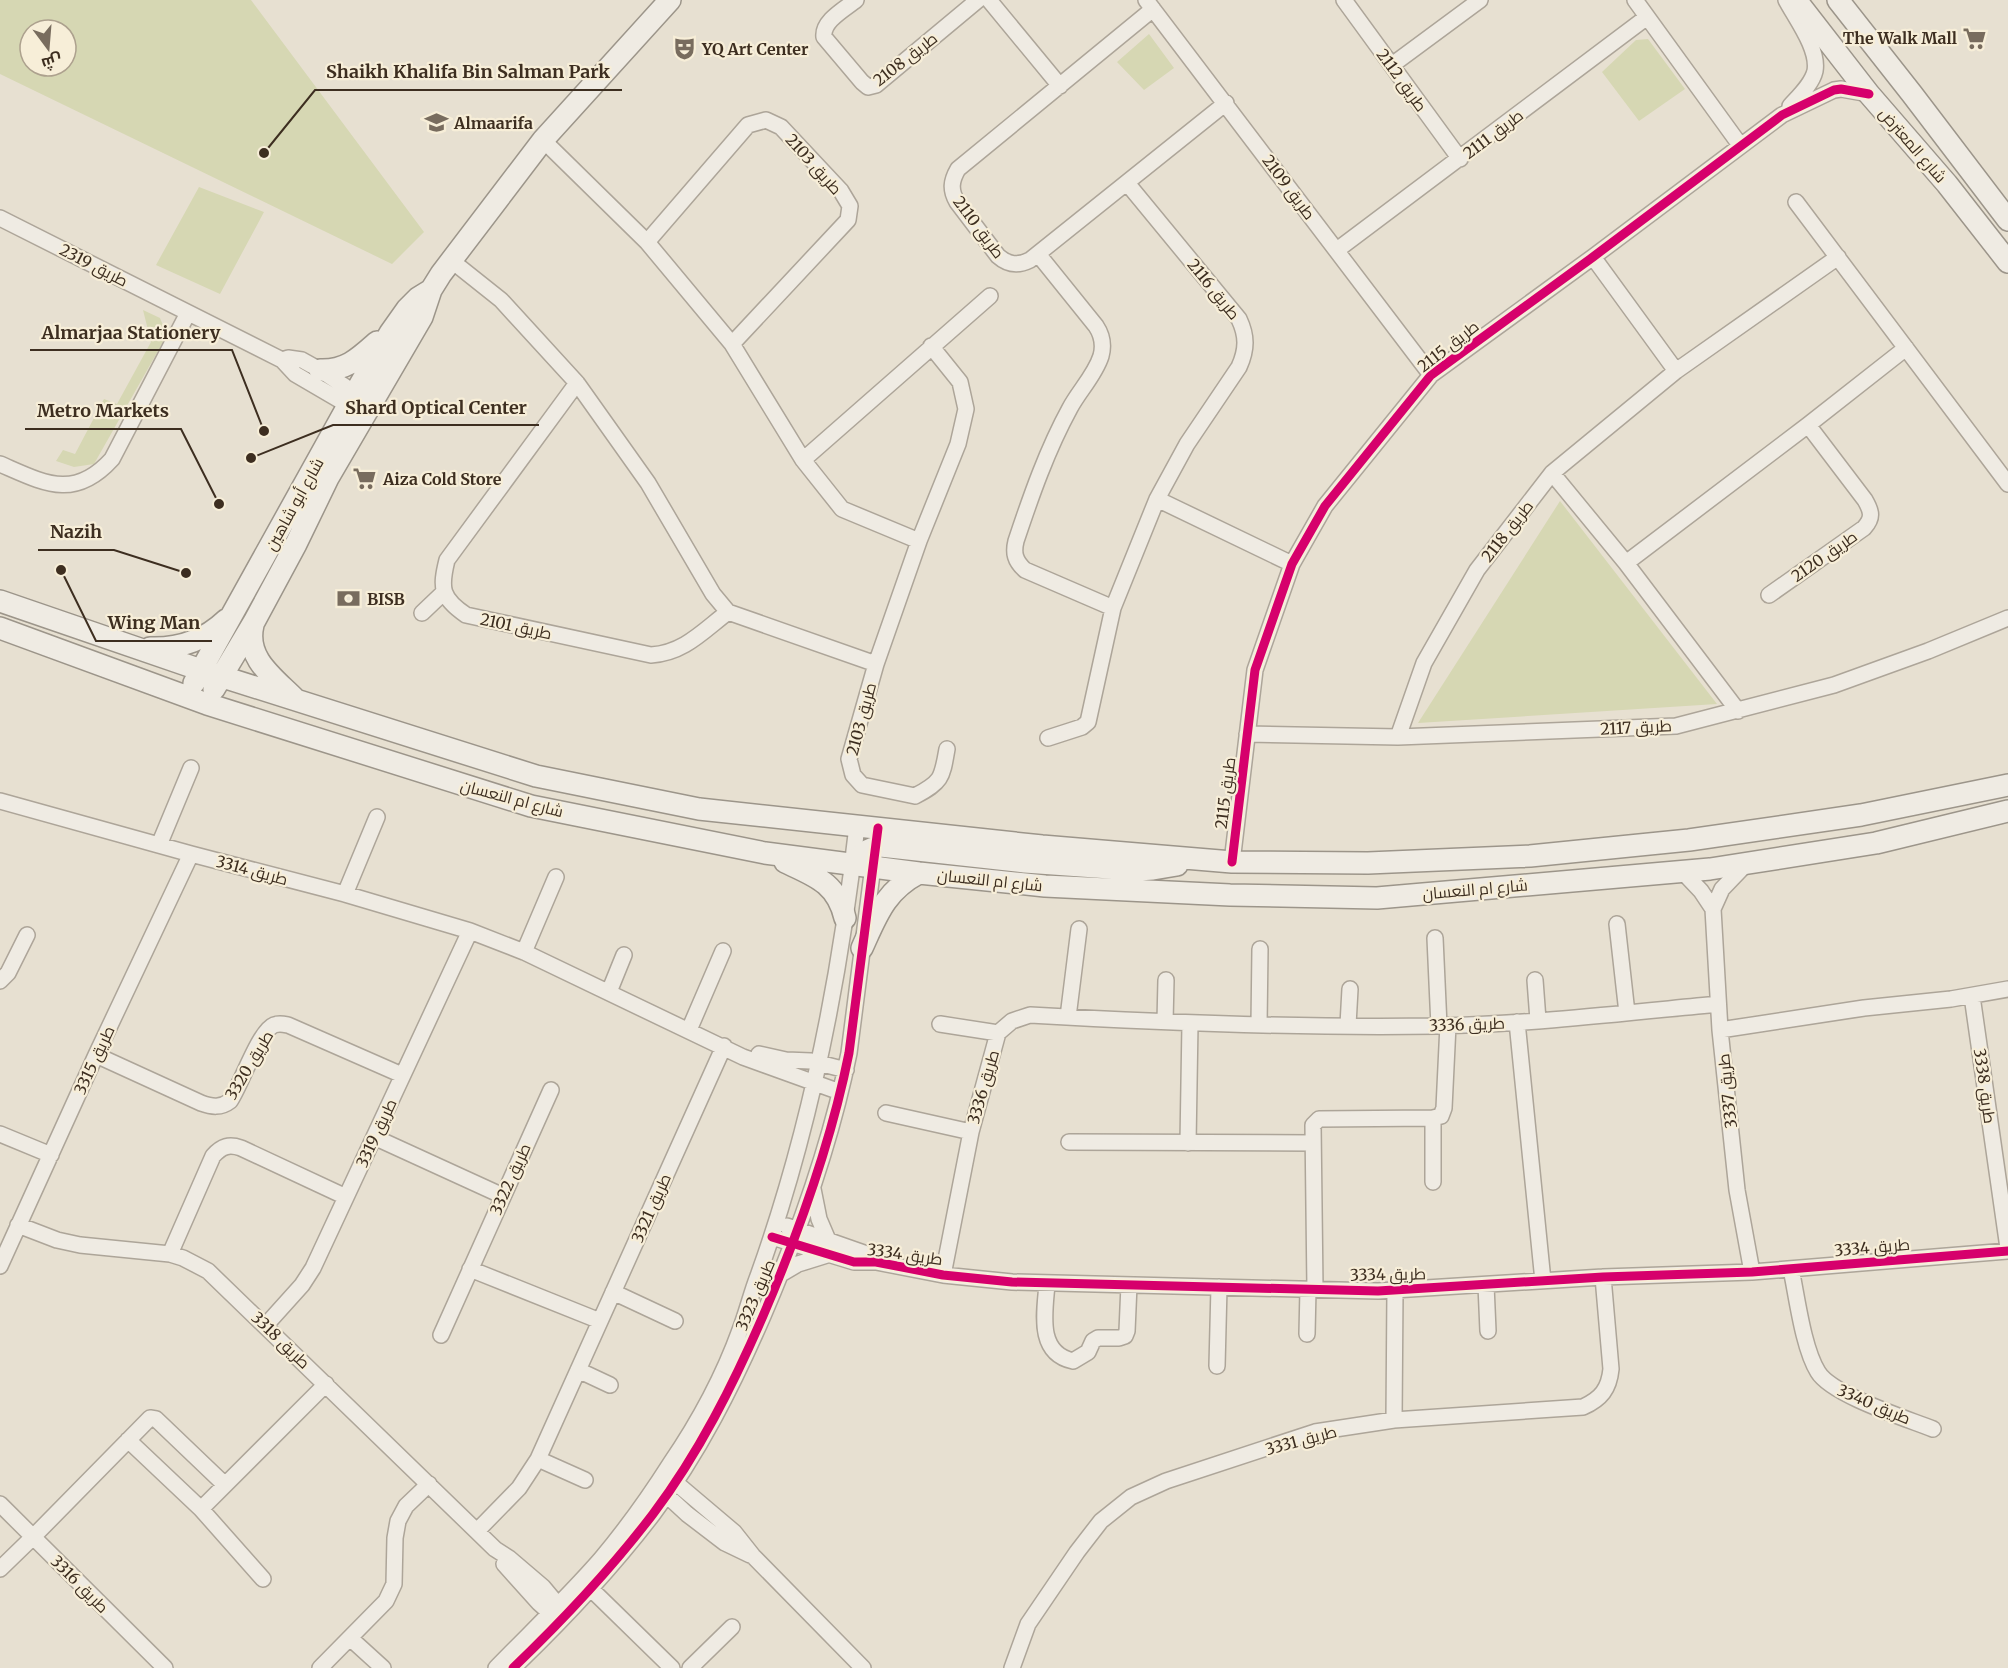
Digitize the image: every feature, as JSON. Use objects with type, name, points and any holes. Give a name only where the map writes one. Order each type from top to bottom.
[{"type":"main road","name":"شارع أبو شاهين","points":[[186,696],[211,673],[254,622],[328,478],[358,428],[359,399],[422,317],[431,290],[543,140],[670,0]]},
{"type":"main road","name":"شارع المعترض","points":[[1796,0],[1869,94],[1947,184],[2008,262]]},
{"type":"main road","name":"شارع المعترض","points":[[1838,0],[2008,220]]},
{"type":"main road","name":"شارع أبو شاهين","points":[[207,704],[211,673],[235,611],[359,399],[390,333],[407,309],[431,290]]},
{"type":"main road","points":[[320,370],[336,369],[351,364],[390,333]]},
{"type":"main road","name":"شارع ام النعسان","points":[[0,601],[211,673],[536,776],[867,846],[919,873],[1045,886],[1230,895],[1377,898],[1682,872],[1746,864],[1876,843],[2008,811]]},
{"type":"main road","points":[[141,648],[162,649],[192,642],[220,626],[235,611]]},
{"type":"main road","points":[[254,622],[251,644],[254,655],[259,664],[296,700]]},
{"type":"main road","name":"شارع ام النعسان","points":[[0,628],[207,704],[531,806],[765,853],[867,846],[1042,846],[1232,862],[1368,864],[1530,856],[1689,840],[1861,815],[2008,785]]},
{"type":"main road","points":[[765,853],[823,881],[838,897],[845,918]]},
{"type":"main road","points":[[862,948],[888,897],[919,873]]},
{"type":"street","name":"طريق 2108","points":[[856,0],[825,25],[823,33],[868,87],[876,85],[978,0]]},
{"type":"street","points":[[989,0],[1060,86]]},
{"type":"street","name":"طريق 2112","points":[[1344,0],[1460,159]]},
{"type":"street","points":[[1392,65],[1464,5],[1480,0]]},
{"type":"street","points":[[1635,0],[1740,145]]},
{"type":"street","name":"طريق 2115","points":[[1782,115],[1800,95],[1815,70],[1810,42],[1786,0]]},
{"type":"street","name":"طريق 2110","points":[[1149,5],[1060,86],[958,169],[952,185],[953,194],[998,256],[1013,265],[1022,264],[1038,254],[1226,103]]},
{"type":"street","name":"طريق 2109","points":[[1149,5],[1226,103],[1431,375]]},
{"type":"street","name":"طريق 2111","points":[[1337,250],[1647,17]]},
{"type":"street","name":"طريق 2115","points":[[1232,862],[1255,670],[1292,564],[1325,506],[1431,375],[1782,115],[1834,90],[1869,94]]},
{"type":"street","name":"طريق 2103","points":[[647,242],[748,125],[766,120],[781,127],[841,191],[850,206],[848,220],[732,344]]},
{"type":"street","points":[[543,140],[647,242],[732,344],[803,459],[842,508],[919,541]]},
{"type":"street","name":"طريق 2116","points":[[1048,738],[1082,727],[1088,722],[1113,609],[1157,500],[1187,444],[1239,367],[1246,343],[1239,319],[1127,183]]},
{"type":"street","points":[[1796,202],[2008,484]]},
{"type":"street","name":"طريق 2319","points":[[0,218],[282,360],[295,374],[359,399]]},
{"type":"street","points":[[1038,254],[1096,326],[1100,333],[1102,350],[1096,365],[1070,408],[1042,468],[1016,541],[1015,557],[1025,570],[1113,609]]},
{"type":"street","points":[[1593,257],[1676,371]]},
{"type":"street","name":"طريق 2118","points":[[1398,737],[1424,663],[1477,570],[1552,473],[1676,371],[1838,257]]},
{"type":"street","points":[[452,261],[501,300],[577,383],[648,483],[713,594],[728,612],[876,664]]},
{"type":"street","points":[[803,459],[990,296]]},
{"type":"street","points":[[0,464],[40,481],[70,486],[84,482],[100,472],[112,459],[188,313]]},
{"type":"street","name":"طريق 2103","points":[[932,346],[960,382],[966,410],[958,444],[919,541],[876,664],[849,759],[853,775],[862,785],[915,796],[933,786],[943,773],[947,749]]},
{"type":"street","points":[[1626,563],[1906,348]]},
{"type":"street","name":"طريق 2319","points":[[282,360],[288,358],[302,360],[320,370],[359,399]]},
{"type":"street","points":[[422,613],[443,593],[443,578],[447,560],[577,383]]},
{"type":"street","name":"طريق 2120","points":[[1769,595],[1864,528],[1871,518],[1871,511],[1865,500],[1808,425]]},
{"type":"street","points":[[1552,473],[1626,563],[1738,711]]},
{"type":"street","points":[[1157,500],[1292,564]]},
{"type":"street","name":"طريق 2101","points":[[443,593],[453,606],[466,615],[651,655],[667,654],[682,647],[728,612]]},
{"type":"street","name":"طريق 2117","points":[[1246,734],[1398,737],[1676,726],[1834,685],[1928,651],[2008,618]]},
{"type":"street","points":[[159,845],[191,768]]},
{"type":"street","name":"طريق 3314","points":[[0,801],[345,894],[470,931],[524,952],[743,1057],[840,1092]]},
{"type":"street","points":[[345,894],[377,817]]},
{"type":"street","name":"طريق 3323","points":[[496,1668],[590,1588],[644,1525],[740,1332],[775,1230],[798,1150],[819,1063],[845,918],[867,846]]},
{"type":"street","name":"طريق 3323","points":[[513,1668],[559,1614],[636,1515],[665,1483],[713,1419],[736,1376],[780,1274],[813,1183],[846,1070],[862,948],[867,846]]},
{"type":"street","name":"طريق 3315","points":[[0,1266],[191,854]]},
{"type":"street","points":[[1713,909],[1722,889],[1746,864]]},
{"type":"street","points":[[1682,872],[1701,891],[1713,909]]},
{"type":"street","points":[[524,952],[556,877]]},
{"type":"street","name":"طريق 3337","points":[[1713,909],[1720,1029],[1737,1190],[1752,1272]]},
{"type":"street","points":[[1617,924],[1627,1013]]},
{"type":"street","points":[[1068,1017],[1079,929]]},
{"type":"street","name":"طريق 3319","points":[[266,1325],[308,1277],[470,931]]},
{"type":"street","points":[[0,981],[8,973],[27,935]]},
{"type":"street","points":[[1307,1334],[1312,1289],[1313,1125],[1319,1119],[1433,1118],[1441,1116],[1444,1112],[1444,1025],[1435,938]]},
{"type":"street","points":[[1259,1025],[1260,949]]},
{"type":"street","points":[[689,1030],[723,951]]},
{"type":"street","points":[[609,992],[624,955]]},
{"type":"street","points":[[1165,1022],[1166,980]]},
{"type":"street","points":[[1535,980],[1538,1020]]},
{"type":"street","points":[[1348,1025],[1350,989]]},
{"type":"street","points":[[1720,1029],[1864,1008],[1972,996],[2008,989]]},
{"type":"street","name":"طريق 3338","points":[[1972,996],[2008,1250]]},
{"type":"street","name":"طريق 3336","points":[[942,1275],[970,1132],[998,1033],[1012,1021],[1030,1015],[1190,1024],[1444,1025],[1517,1022],[1718,1004]]},
{"type":"street","name":"طريق 3336","points":[[1517,1022],[1543,1281]]},
{"type":"street","name":"طريق 3320","points":[[96,1055],[201,1103],[225,1105],[230,1101],[263,1035],[274,1025],[281,1023],[288,1024],[402,1075]]},
{"type":"street","points":[[940,1024],[998,1033]]},
{"type":"street","points":[[1188,1143],[1190,1024]]},
{"type":"street","name":"طريق 3314","points":[[724,1046],[776,1059],[801,1060],[846,1070]]},
{"type":"street","name":"طريق 3321","points":[[477,1531],[519,1488],[538,1459],[724,1046]]},
{"type":"street","name":"طريق 3322","points":[[441,1335],[550,1090]]},
{"type":"street","points":[[886,1113],[970,1132]]},
{"type":"street","points":[[1433,1118],[1433,1182]]},
{"type":"street","points":[[0,1134],[51,1155]]},
{"type":"street","points":[[374,1137],[502,1196]]},
{"type":"street","points":[[1069,1142],[1313,1143]]},
{"type":"street","points":[[170,1254],[213,1156],[226,1146],[234,1145],[346,1197]]},
{"type":"street","points":[[780,1274],[828,1247],[816,1210],[813,1183]]},
{"type":"street","name":"طريق 3318","points":[[18,1225],[57,1240],[80,1245],[170,1254],[208,1270],[495,1549],[543,1587],[559,1614]]},
{"type":"street","name":"طريق 3334","points":[[775,1230],[828,1247],[864,1253],[876,1262],[942,1275],[1047,1284],[1312,1289],[1395,1290],[1603,1277],[1752,1272],[2008,1250]]},
{"type":"street","points":[[470,1269],[600,1321]]},
{"type":"street","name":"طريق 3340","points":[[1791,1269],[1809,1351],[1818,1373],[1837,1390],[1932,1429]]},
{"type":"street","name":"طريق 3331","points":[[1015,1667],[1028,1623],[1101,1521],[1131,1497],[1166,1481],[1315,1432],[1394,1420],[1583,1407],[1594,1401],[1610,1382],[1611,1369],[1603,1277]]},
{"type":"street","points":[[1047,1284],[1046,1338],[1054,1350],[1073,1361],[1088,1352],[1093,1341],[1098,1338],[1125,1336],[1129,1286]]},
{"type":"street","points":[[1486,1285],[1488,1330]]},
{"type":"street","points":[[1217,1366],[1219,1287]]},
{"type":"street","name":"طريق 3334","points":[[1394,1420],[1395,1290]]},
{"type":"street","points":[[613,1292],[675,1321]]},
{"type":"street","points":[[578,1370],[610,1385]]},
{"type":"street","points":[[201,1509],[326,1384]]},
{"type":"street","points":[[0,1569],[147,1420],[153,1418],[224,1484]]},
{"type":"street","points":[[128,1440],[201,1509],[263,1579]]},
{"type":"street","points":[[538,1459],[585,1480]]},
{"type":"street","points":[[665,1483],[687,1514],[725,1543],[753,1556],[863,1668]]},
{"type":"street","points":[[320,1668],[379,1608],[390,1593],[395,1574],[395,1538],[398,1521],[406,1506],[429,1484]]},
{"type":"street","name":"طريق 3316","points":[[0,1504],[161,1666]]},
{"type":"street","points":[[590,1588],[672,1668]]},
{"type":"street","points":[[690,1668],[732,1627]]},
{"type":"street","points":[[350,1638],[383,1668]]},
{"type":"green space","points":[[0,0],[251,0],[424,232],[392,264],[0,74]]},
{"type":"green space","points":[[1149,34],[1174,68],[1144,90],[1117,62]]},
{"type":"green space","points":[[1648,39],[1685,89],[1639,121],[1602,72],[1636,40]]},
{"type":"green space","points":[[199,187],[264,212],[220,294],[156,265]]},
{"type":"green space","points":[[143,310],[160,318],[167,335],[94,464],[74,467],[56,461],[63,450],[75,454],[104,399],[117,404],[151,342]]},
{"type":"green space","points":[[1560,501],[1717,704],[1418,723]]},
{"type":"cycle path","points":[[1232,862],[1255,670],[1292,564],[1325,506],[1431,375],[1782,115],[1834,90],[1869,94]]},
{"type":"cycle path","points":[[513,1668],[603,1574],[670,1491],[714,1418],[763,1316],[813,1187],[842,1087],[849,1053],[878,828]]},
{"type":"cycle path","points":[[772,1237],[854,1262],[876,1262],[943,1275],[1012,1282],[1378,1291],[1603,1277],[1752,1272],[2008,1251]]},
{"type":"place","name":"The Walk Mall","points":[[1975,38]]},
{"type":"place","name":"YQ Art Center","points":[[684,49]]},
{"type":"place","name":"Almaarifa","points":[[436,123]]},
{"type":"place","name":"Shaikh Khalifa Bin Salman Park","points":[[264,153]]},
{"type":"place","name":"Almarjaa Stationery","points":[[264,431]]},
{"type":"place","name":"Shard Optical Center","points":[[251,458]]},
{"type":"place","name":"Aiza Cold Store","points":[[365,479]]},
{"type":"place","name":"Metro Markets","points":[[219,504]]},
{"type":"place","name":"Wing Man","points":[[61,570]]},
{"type":"place","name":"Nazih","points":[[186,573]]},
{"type":"place","name":"BISB","points":[[349,599]]}]
